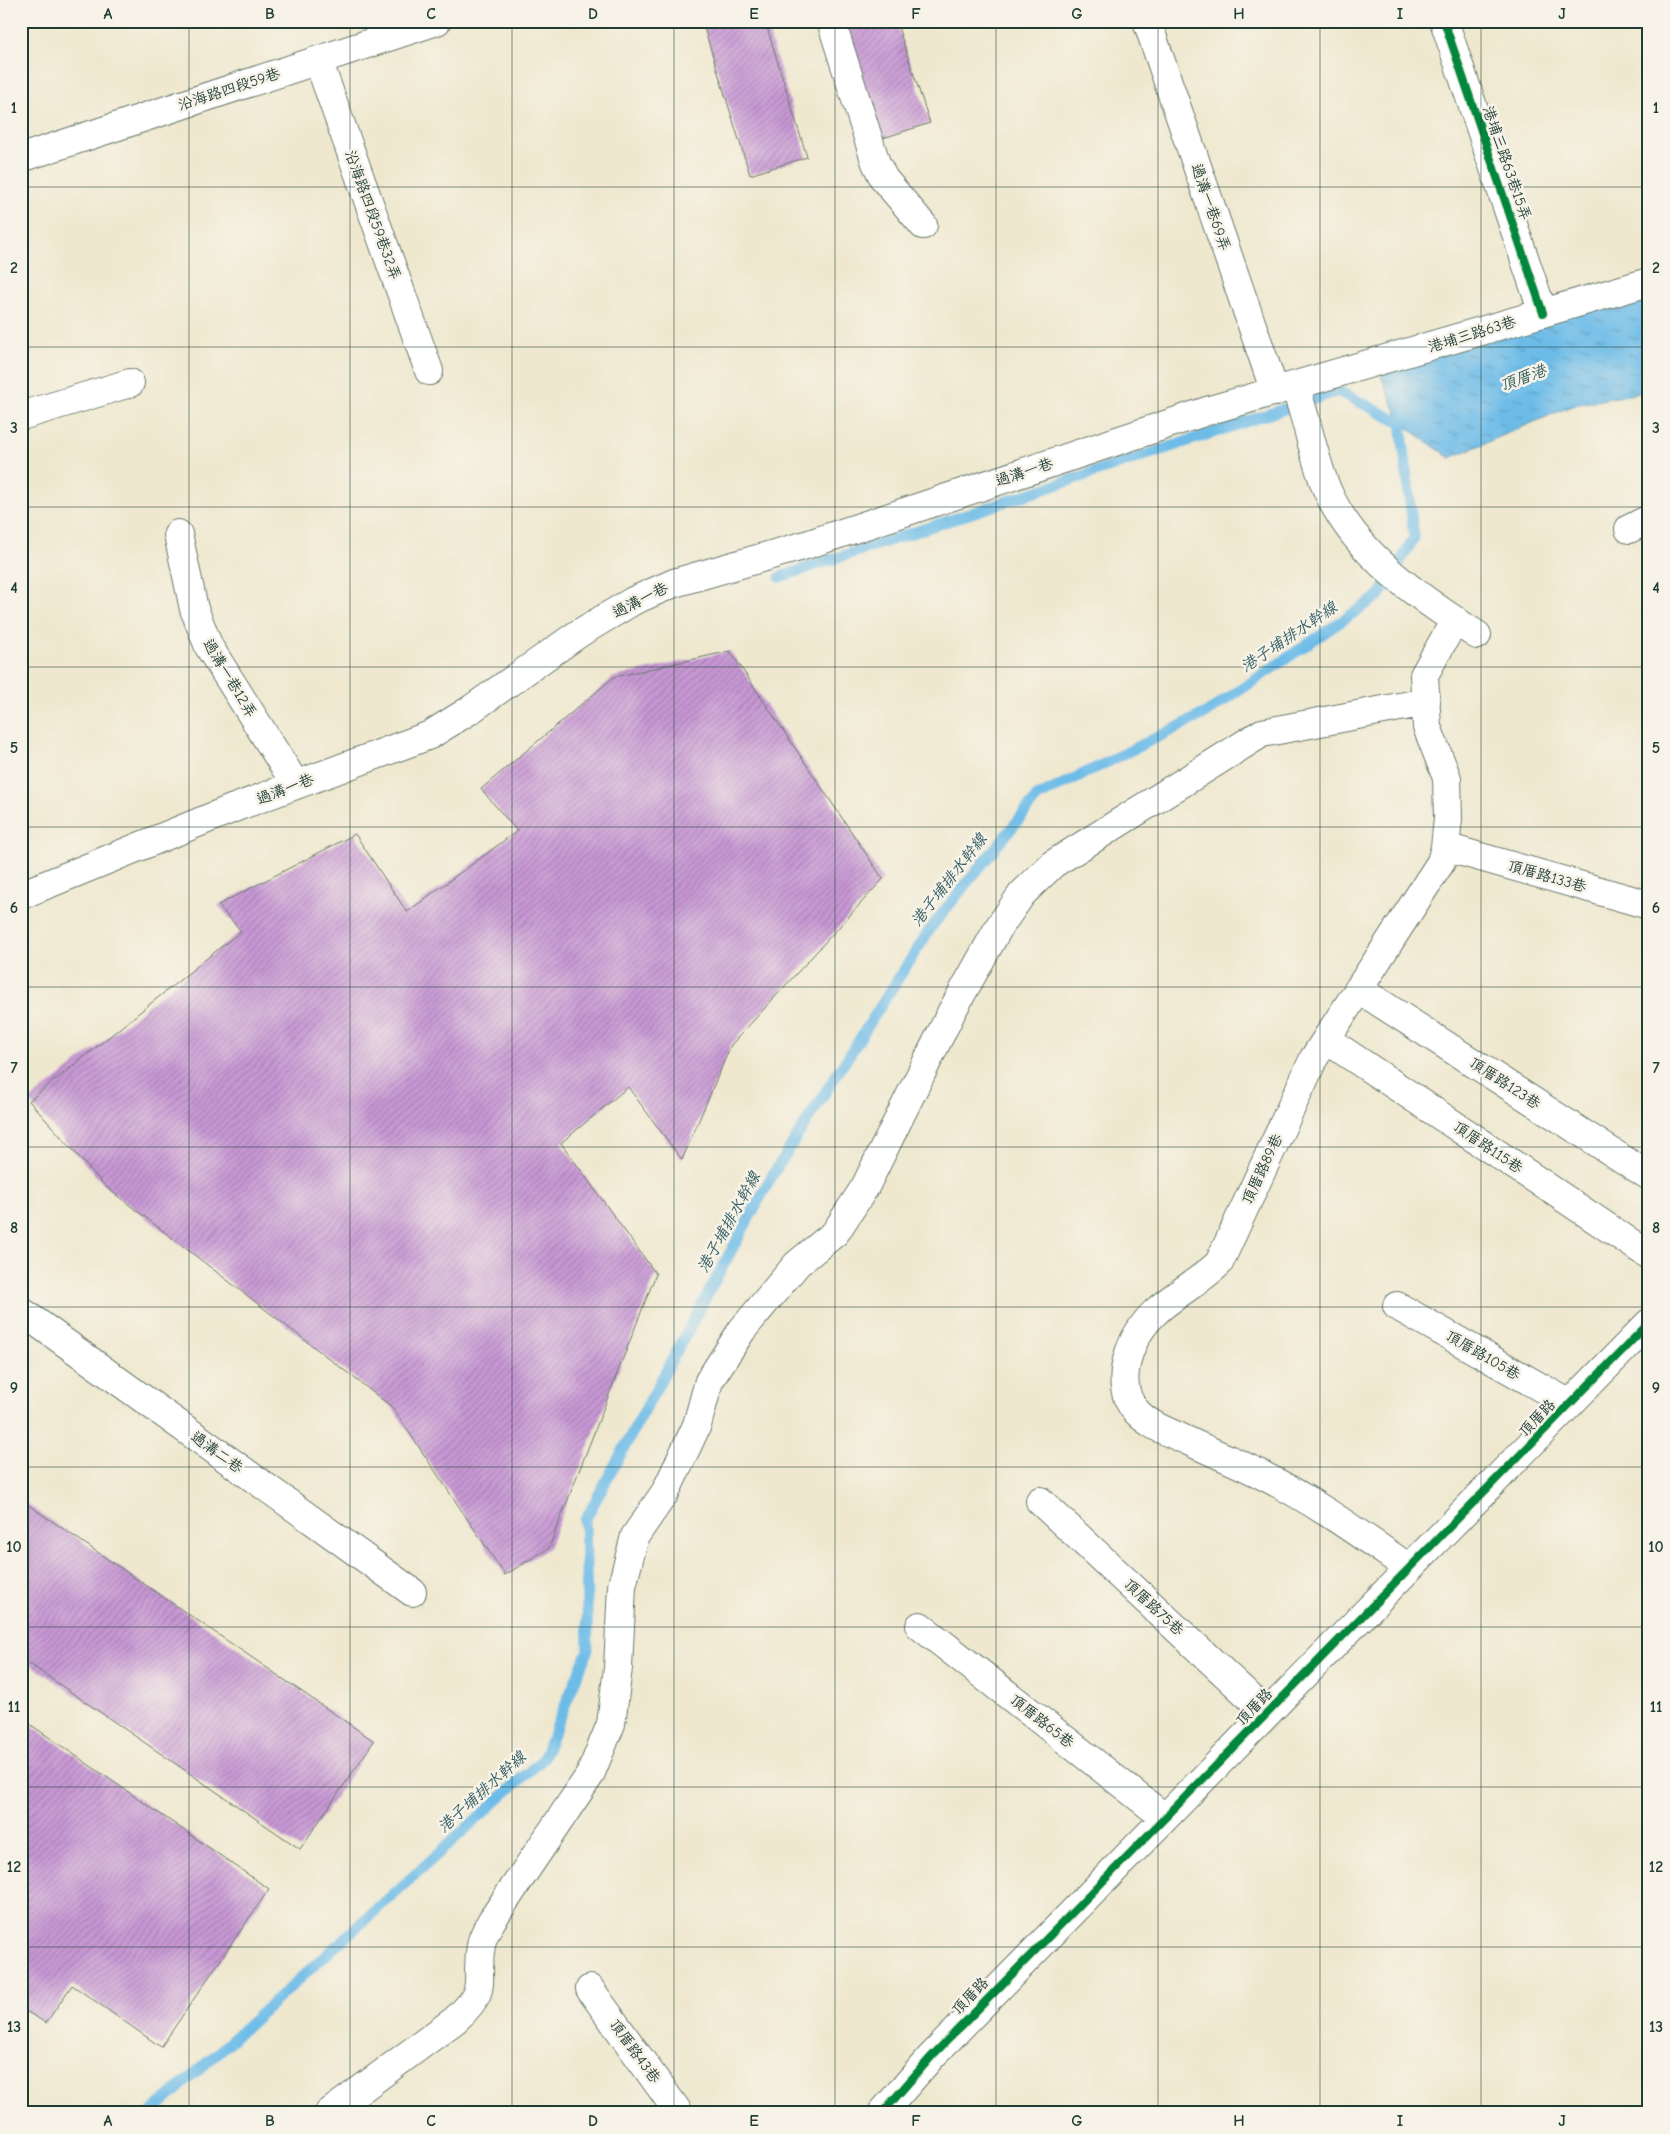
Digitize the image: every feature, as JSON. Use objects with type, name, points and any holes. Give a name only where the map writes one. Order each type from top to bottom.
[{"type":"street","name":"沿海路四段59巷","points":[[21,158],[437,21]]},
{"type":"street","points":[[831,21],[876,163],[884,179],[923,225]]},
{"type":"street","name":"過溝一巷69弄","points":[[1147,21],[1328,491],[1346,526],[1369,552],[1429,603],[1466,627]]},
{"type":"street","name":"港埔三路63巷15弄","points":[[1444,21],[1543,313]]},
{"type":"street","name":"沿海路四段59巷32弄","points":[[318,60],[429,370]]},
{"type":"street","name":"港埔三路63巷","points":[[1290,393],[1543,313],[1649,282]]},
{"type":"street","points":[[21,416],[130,383]]},
{"type":"street","name":"過溝一巷","points":[[21,894],[296,785],[430,735],[470,710],[578,634],[633,601],[674,583],[806,545],[1206,411],[1290,393]]},
{"type":"street","name":"過溝一巷12弄","points":[[178,534],[194,609],[209,647],[296,785]]},
{"type":"street","name":"頂厝路89巷","points":[[1409,1568],[1309,1500],[1262,1475],[1155,1426],[1136,1412],[1125,1390],[1124,1372],[1132,1345],[1142,1328],[1166,1301],[1207,1274],[1219,1263],[1314,1058],[1360,990],[1441,862],[1445,847],[1448,819],[1447,778],[1427,727],[1424,675],[1466,627]]},
{"type":"street","points":[[330,2113],[455,2020],[472,2004],[479,1989],[481,1944],[492,1920],[590,1775],[611,1724],[618,1668],[622,1586],[635,1536],[666,1491],[674,1475],[697,1425],[709,1381],[742,1330],[797,1264],[835,1233],[865,1187],[952,1011],[1000,927],[1022,894],[1053,864],[1262,733],[1426,702]]},
{"type":"street","name":"頂厝路133巷","points":[[1445,847],[1649,905]]},
{"type":"street","name":"頂厝路123巷","points":[[1360,990],[1649,1176]]},
{"type":"street","name":"頂厝路115巷","points":[[1327,1040],[1649,1255]]},
{"type":"street","name":"頂厝路105巷","points":[[1397,1306],[1570,1404]]},
{"type":"street","name":"過溝二巷","points":[[21,1311],[412,1592]]},
{"type":"street","name":"頂厝路","points":[[882,2113],[931,2056],[1649,1323]]},
{"type":"street","name":"頂厝路75巷","points":[[1040,1502],[1267,1713]]},
{"type":"street","name":"頂厝路65巷","points":[[920,1626],[1164,1817]]},
{"type":"street","name":"頂厝路43巷","points":[[590,1988],[679,2113]]},
{"type":"water","name":"頂厝港","points":[[1649,290],[1649,391],[1574,405],[1450,458],[1401,423],[1380,374]]},
{"type":"building","points":[[702,21],[765,21],[807,157],[750,175]]},
{"type":"building","points":[[838,21],[896,21],[930,123],[877,140]]},
{"type":"building","points":[[730,651],[883,879],[731,1045],[682,1160],[628,1087],[561,1143],[656,1274],[549,1548],[505,1575],[392,1407],[106,1187],[29,1101],[241,931],[218,905],[355,834],[407,912],[517,831],[481,789],[614,677]]},
{"type":"building","points":[[21,1500],[374,1741],[300,1849],[21,1658]]},
{"type":"building","points":[[21,1718],[269,1889],[161,2047],[72,1985],[46,2023],[21,2008]]},
{"type":"waterway","name":"港子埔排水幹線","points":[[151,2113],[543,1759],[588,1650],[585,1520],[773,1174],[932,926],[1037,797],[1206,713],[1380,595],[1414,538],[1401,423],[1338,391],[780,577]]},
{"type":"cycle path","points":[[1444,21],[1543,313]]},
{"type":"cycle path","points":[[882,2113],[931,2057],[1649,1323]]}]
